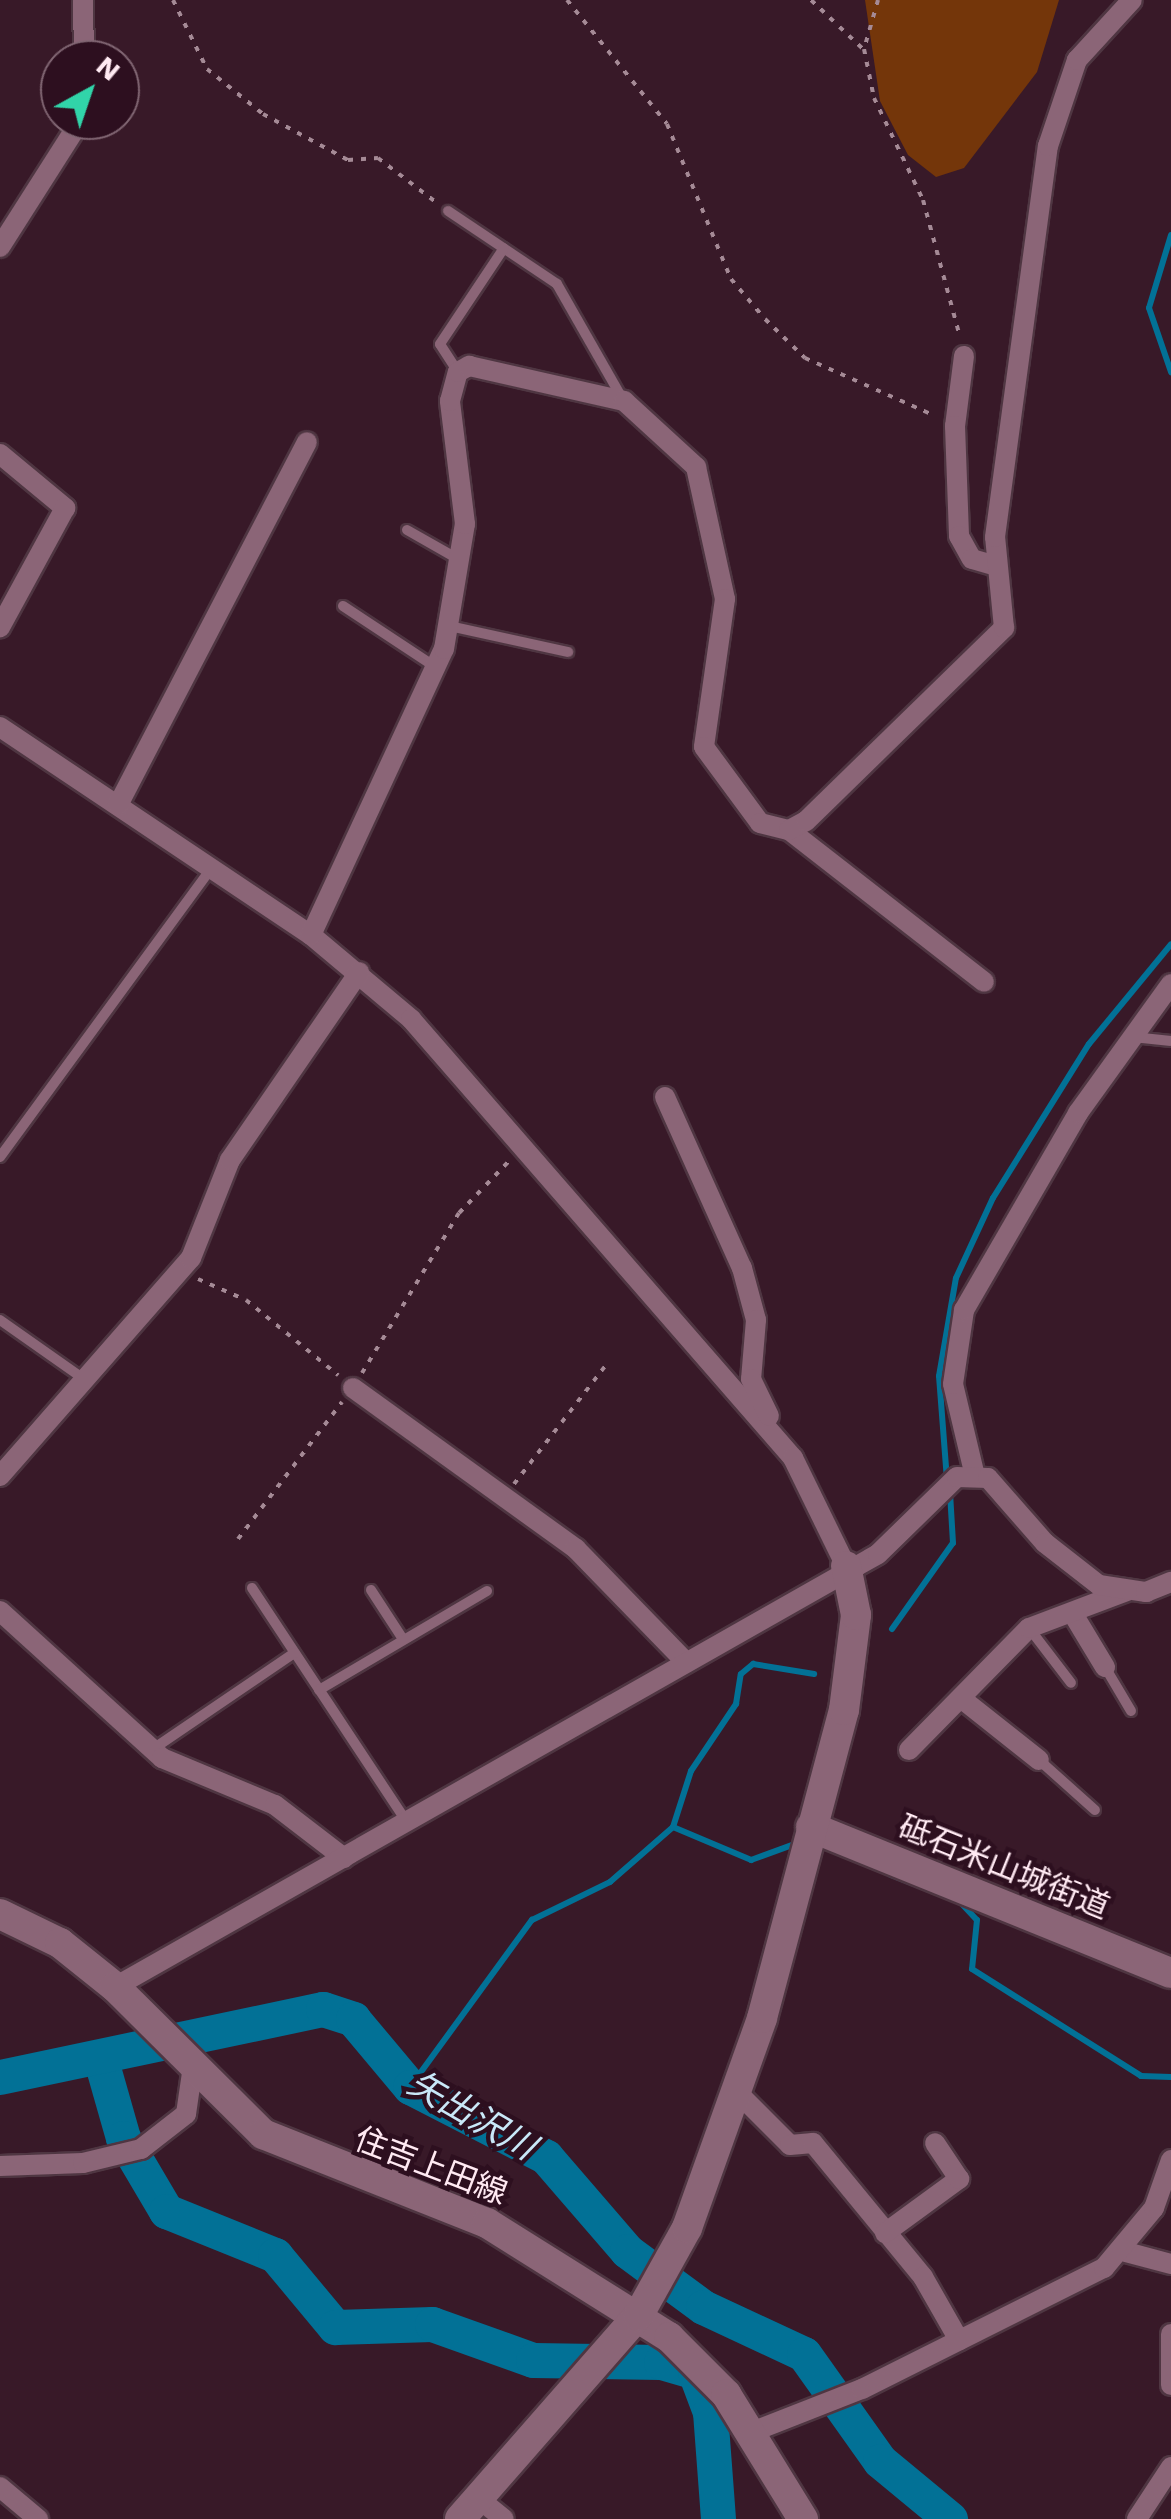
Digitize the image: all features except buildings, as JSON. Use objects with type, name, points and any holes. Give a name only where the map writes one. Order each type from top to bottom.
[{"type":"street","points":[[82,0],[83,40]]},
{"type":"street","points":[[789,830],[1004,628],[997,566],[1048,146],[1078,60],[1132,0]]},
{"type":"street","points":[[0,247],[68,140]]},
{"type":"street","points":[[964,356],[955,426],[960,536],[972,559],[997,566]]},
{"type":"street","points":[[311,935],[436,668],[449,626],[465,524],[450,401],[458,372],[528,374],[624,401],[696,467],[709,500],[724,598],[704,747],[737,801],[760,823],[789,830],[984,982]]},
{"type":"street","points":[[118,805],[307,442]]},
{"type":"street","points":[[0,454],[65,508],[0,627]]},
{"type":"street","points":[[0,727],[311,935],[411,1019],[520,1150],[770,1432],[826,1513],[846,1566],[852,1662],[811,1827],[736,2091],[687,2228],[638,2316],[469,2508],[504,2519]]},
{"type":"street","points":[[0,1476],[180,1271],[208,1231],[230,1160],[359,972]]},
{"type":"street","points":[[1127,1591],[1075,1572],[974,1472],[954,1384],[964,1310],[1131,1037],[1171,984]]},
{"type":"street","points":[[665,1097],[742,1268],[756,1320],[751,1379],[770,1432]]},
{"type":"street","points":[[353,1388],[576,1549],[686,1662]]},
{"type":"street","points":[[116,1986],[686,1662],[846,1566],[893,1544],[917,1506],[974,1472]]},
{"type":"street","points":[[909,1750],[1030,1628],[1127,1591],[1171,1582]]},
{"type":"street","points":[[0,1610],[153,1749],[275,1805],[344,1858]]},
{"type":"street","points":[[1074,1614],[1105,1667]]},
{"type":"street","points":[[962,1699],[1039,1760]]},
{"type":"street","name":"砥石米山城街道","points":[[811,1827],[1171,1973]]},
{"type":"street","name":"住吉上田線","points":[[0,1914],[60,1943],[116,1986],[144,2024],[263,2134],[488,2223],[638,2316],[701,2364],[752,2432],[802,2519]]},
{"type":"street","points":[[0,2166],[132,2151],[186,2114],[185,2065]]},
{"type":"street","points":[[736,2091],[790,2145],[813,2142],[885,2233],[960,2340]]},
{"type":"street","points":[[885,2233],[959,2179],[935,2142]]},
{"type":"street","points":[[752,2432],[862,2389],[1126,2252],[1171,2160]]},
{"type":"street","points":[[1126,2252],[1171,2264]]},
{"type":"street","points":[[1171,2334],[1171,2385]]},
{"type":"street","points":[[1137,2519],[1171,2466]]},
{"type":"street","points":[[0,2487],[38,2519]]},
{"type":"lane","points":[[448,211],[558,284],[583,315],[624,401]]},
{"type":"lane","points":[[458,372],[440,344],[504,248]]},
{"type":"lane","points":[[407,530],[460,560]]},
{"type":"lane","points":[[343,606],[436,668]]},
{"type":"lane","points":[[449,626],[568,652]]},
{"type":"lane","points":[[0,1157],[212,868]]},
{"type":"lane","points":[[1131,1037],[1171,1041]]},
{"type":"lane","points":[[0,1320],[85,1379]]},
{"type":"lane","points":[[252,1588],[406,1821]]},
{"type":"lane","points":[[371,1590],[403,1639]]},
{"type":"lane","points":[[320,1690],[488,1592]]},
{"type":"lane","points":[[1030,1628],[1071,1683]]},
{"type":"lane","points":[[153,1749],[294,1653]]},
{"type":"lane","points":[[1105,1667],[1132,1711]]},
{"type":"lane","points":[[1039,1760],[1095,1810]]},
{"type":"path","points":[[173,0],[207,69],[263,114],[348,160],[378,158],[448,211]]},
{"type":"path","points":[[566,0],[667,124],[731,279],[765,319],[806,358],[955,426]]},
{"type":"path","points":[[811,0],[864,49]]},
{"type":"path","points":[[878,0],[864,49],[874,98],[923,200],[964,356]]},
{"type":"path","points":[[238,1540],[353,1388],[460,1213],[520,1150]]},
{"type":"path","points":[[180,1271],[246,1300],[353,1388]]},
{"type":"path","points":[[504,1497],[609,1360]]},
{"type":"shaded area","points":[[865,0],[1059,0],[1037,72],[964,168],[936,177],[908,155],[880,101]]},
{"type":"waterway","points":[[1171,235],[1149,308],[1171,372]]},
{"type":"waterway","points":[[947,1480],[939,1376],[956,1278],[993,1198],[1089,1044],[1171,944]]},
{"type":"waterway","points":[[892,1629],[953,1543],[950,1492]]},
{"type":"waterway","points":[[410,2087],[532,1920],[610,1882],[673,1827],[691,1771],[736,1704],[741,1674],[753,1664],[814,1674]]},
{"type":"waterway","points":[[673,1827],[751,1860],[795,1844]]},
{"type":"waterway","points":[[891,1875],[922,1887]]},
{"type":"waterway","points":[[961,1903],[977,1920],[972,1969],[1141,2076],[1171,2077]]},
{"type":"waterway","name":"矢出沢川","points":[[0,2077],[323,2009],[353,2019],[410,2087],[546,2157],[627,2251],[703,2307],[804,2354],[880,2461],[950,2519]]},
{"type":"waterway","points":[[100,2057],[123,2138],[166,2211],[275,2255],[335,2327],[432,2324],[533,2360],[661,2362],[695,2372],[710,2412],[718,2519]]}]
